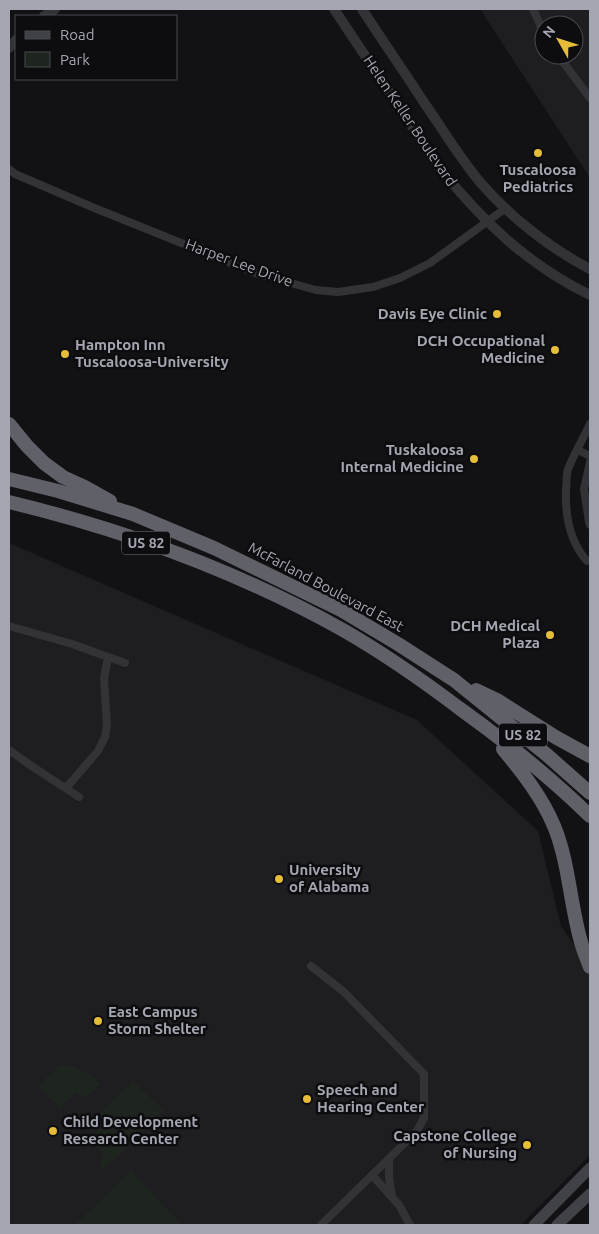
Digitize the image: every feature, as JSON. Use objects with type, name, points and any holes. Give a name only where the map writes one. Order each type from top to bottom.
[{"type":"highway","points":[[9,424],[44,463],[133,514]]},
{"type":"highway","name":"McFarland Boulevard East","points":[[9,478],[133,514],[214,548],[341,610],[454,680],[547,755],[590,793]]},
{"type":"highway","name":"McFarland Boulevard East","points":[[9,502],[130,537],[215,568],[279,597],[344,631],[418,677],[487,728],[534,766],[590,816]]},
{"type":"highway","points":[[454,680],[497,700],[590,756]]},
{"type":"highway","points":[[487,728],[524,774],[554,826],[564,860],[581,942],[590,967]]},
{"type":"main road","points":[[534,1225],[590,1168]]},
{"type":"main road","points":[[557,1225],[590,1194]]},
{"type":"street","name":"Helen Keller Boulevard","points":[[334,9],[439,167],[454,186],[487,222],[523,255],[573,287],[590,295]]},
{"type":"street","name":"Helen Keller Boulevard","points":[[362,9],[461,157],[481,183],[532,231],[590,269]]},
{"type":"street","points":[[565,65],[590,98]]},
{"type":"street","name":"Harper Lee Drive","points":[[11,173],[258,274],[316,290],[338,292],[373,287],[400,278],[430,263],[506,208]]},
{"type":"street","points":[[590,424],[567,471],[565,505],[574,541],[579,552],[587,561],[590,560]]},
{"type":"street","points":[[578,450],[590,456]]},
{"type":"street","points":[[590,462],[584,488],[590,525]]},
{"type":"street","points":[[9,626],[72,644],[125,663]]},
{"type":"street","points":[[66,788],[98,751],[105,737],[107,725],[104,679],[108,657]]},
{"type":"street","points":[[9,750],[33,768],[79,797]]},
{"type":"street","points":[[311,966],[344,992],[424,1074],[424,1118],[417,1131],[321,1225]]},
{"type":"street","points":[[389,1158],[392,1196]]},
{"type":"street","points":[[372,1175],[399,1205],[410,1225]]},
{"type":"street","points":[[406,1216],[418,1225]]},
{"type":"shaded area","points":[[480,9],[590,9],[590,178]]},
{"type":"shaded area","name":"University of Alabama","points":[[9,543],[417,720],[538,831],[561,926],[590,968],[590,1155],[521,1225],[9,1225]]},
{"type":"green space","points":[[60,1065],[82,1071],[101,1083],[86,1096],[80,1096],[76,1092],[59,1108],[38,1086]]},
{"type":"green space","points":[[133,1081],[164,1111],[104,1169],[101,1165],[101,1160],[105,1155],[89,1139],[106,1122],[101,1117],[101,1112]]},
{"type":"green space","points":[[131,1171],[182,1225],[75,1225]]},
{"type":"place","name":"Tuscaloosa Pediatrics","points":[[538,153]]},
{"type":"place","name":"Davis Eye Clinic","points":[[497,314]]},
{"type":"place","name":"DCH Occupational Medicine","points":[[555,350]]},
{"type":"place","name":"Hampton Inn Tuscaloosa-University","points":[[65,354]]},
{"type":"place","name":"Tuskaloosa Internal Medicine","points":[[474,459]]},
{"type":"place","name":"DCH Medical Plaza","points":[[550,635]]},
{"type":"place","name":"University of Alabama","points":[[279,879]]},
{"type":"place","name":"East Campus Storm Shelter","points":[[98,1021]]},
{"type":"place","name":"Speech and Hearing Center","points":[[307,1099]]},
{"type":"place","name":"Child Development Research Center","points":[[53,1131]]},
{"type":"place","name":"Capstone College of Nursing","points":[[527,1145]]}]
